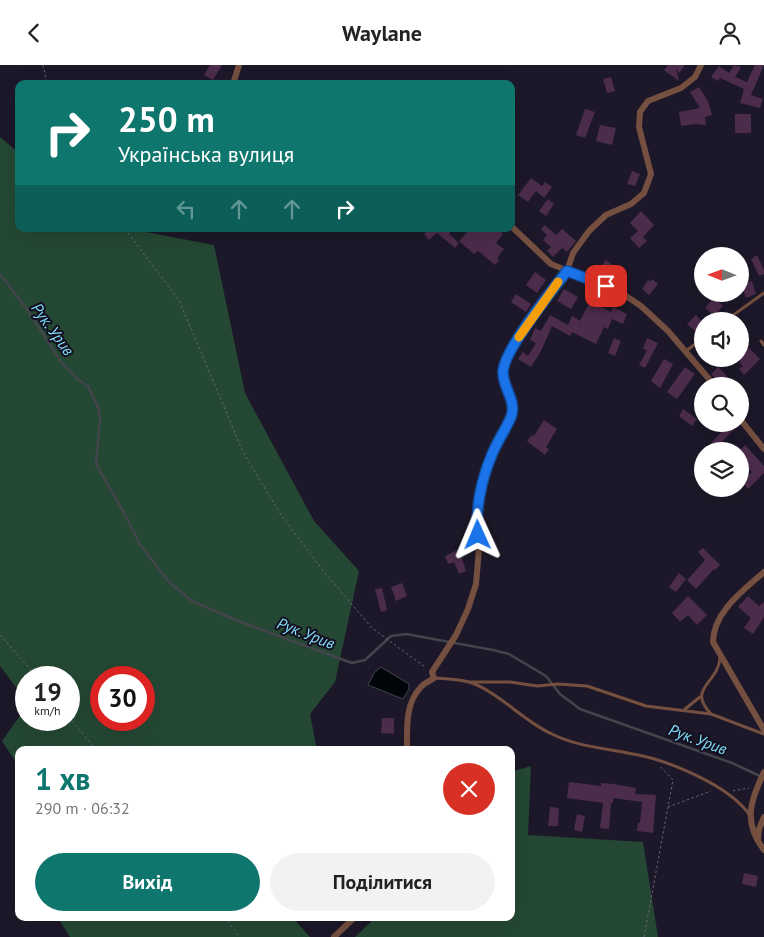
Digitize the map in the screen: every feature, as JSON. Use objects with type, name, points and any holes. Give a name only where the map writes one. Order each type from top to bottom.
[{"type":"street","points":[[234,80],[239,65]]},
{"type":"street","points":[[407,746],[407,720],[413,701],[421,687],[433,675],[456,635],[468,609],[476,583],[480,549],[476,522],[490,459],[512,415],[511,399],[502,374],[504,365],[516,342],[567,271],[572,253],[606,215],[631,204],[644,193],[651,174],[639,127],[640,112],[648,101],[682,88],[695,77],[701,65]]},
{"type":"street","points":[[515,230],[551,264],[620,292],[641,306],[686,351],[708,377]]},
{"type":"street","points":[[749,430],[764,449]]},
{"type":"street","points":[[764,572],[734,600],[716,626],[713,642],[764,730]]},
{"type":"street","points":[[764,772],[752,799],[750,814],[758,841],[764,850]]},
{"type":"street","points":[[758,841],[759,829],[764,817]]},
{"type":"street","points":[[334,937],[351,921]]},
{"type":"lane","points":[[738,312],[764,293]]},
{"type":"lane","points":[[761,341],[764,345]]},
{"type":"lane","points":[[686,351],[694,345]]},
{"type":"lane","points":[[685,709],[700,697],[703,689],[716,672],[720,656]]},
{"type":"lane","points":[[433,675],[470,682],[489,691],[525,719],[552,735],[592,748],[635,754],[701,777],[726,791],[742,804],[750,814]]},
{"type":"lane","points":[[470,682],[586,686],[646,706],[664,709],[685,709],[711,714],[764,734]]},
{"type":"lane","points":[[700,697],[703,705],[711,714]]},
{"type":"path","points":[[43,65],[45,80]]},
{"type":"path","points":[[126,232],[179,300],[243,452],[281,515],[325,573],[372,628],[433,675]]},
{"type":"path","points":[[0,635],[27,666]]},
{"type":"path","points":[[80,730],[93,746]]},
{"type":"path","points":[[644,937],[673,780],[655,761]]},
{"type":"path","points":[[668,807],[708,791],[747,789],[758,785]]},
{"type":"path","points":[[227,921],[239,937]]},
{"type":"green space","points":[[0,137],[15,150],[15,232],[146,232],[214,245],[245,393],[314,521],[359,571],[335,682],[310,714],[316,746],[15,746],[15,761],[2,741],[15,723],[15,731],[80,731],[80,666],[15,666],[15,686],[0,666]]},
{"type":"green space","points":[[531,766],[528,835],[643,842],[658,937],[355,937],[372,921],[515,921],[515,771]]},
{"type":"green space","points":[[60,921],[296,921],[310,937],[70,937]]},
{"type":"shaded area","points":[[381,667],[409,684],[409,689],[403,699],[368,685],[374,673]]},
{"type":"building","points":[[210,65],[222,65],[213,80],[204,75]]},
{"type":"building","points":[[668,65],[685,65],[679,73],[676,69],[679,81],[664,70]]},
{"type":"building","points":[[734,65],[741,67],[735,77],[747,82],[755,65],[764,65],[751,95],[763,99],[760,108],[740,103],[744,89],[720,78],[718,81],[711,77],[719,66],[729,73]]},
{"type":"building","points":[[611,77],[615,91],[607,93],[603,79]]},
{"type":"building","points":[[699,87],[708,101],[712,115],[705,117],[706,125],[681,126],[679,112],[700,108],[690,92]]},
{"type":"building","points":[[585,109],[595,112],[585,138],[576,135]]},
{"type":"building","points":[[735,114],[751,114],[751,133],[735,133]]},
{"type":"building","points":[[600,125],[616,128],[612,145],[596,141]]},
{"type":"building","points":[[632,171],[640,174],[635,186],[627,184]]},
{"type":"building","points":[[531,178],[542,186],[545,182],[552,187],[544,198],[536,191],[528,202],[518,195]]},
{"type":"building","points":[[548,199],[554,204],[546,216],[539,211]]},
{"type":"building","points":[[641,211],[654,225],[643,237],[647,241],[639,248],[630,238],[638,231],[630,223]]},
{"type":"building","points":[[545,225],[556,235],[562,229],[576,241],[567,252],[562,248],[553,257],[547,251],[551,247],[543,240],[547,235],[541,229]]},
{"type":"building","points":[[426,232],[451,232],[449,234],[459,243],[455,248],[437,233],[429,240],[424,234]]},
{"type":"building","points":[[467,232],[501,232],[503,234],[496,243],[504,249],[497,258],[499,260],[495,265],[478,251],[474,254],[459,241]]},
{"type":"building","points":[[757,255],[764,270],[764,274],[759,276],[751,259]]},
{"type":"building","points":[[606,260],[614,266],[606,275],[599,269]]},
{"type":"building","points":[[535,272],[546,280],[537,293],[526,285]]},
{"type":"building","points":[[652,279],[658,284],[649,295],[642,289],[648,280],[650,282]]},
{"type":"building","points":[[752,281],[756,294],[749,297],[749,282]]},
{"type":"building","points":[[564,289],[578,297],[571,309],[557,301]]},
{"type":"building","points":[[516,294],[531,304],[526,312],[511,302]]},
{"type":"building","points":[[590,301],[611,312],[613,307],[627,314],[623,324],[612,319],[608,329],[604,327],[596,344],[572,332],[570,336],[552,326],[541,351],[531,367],[518,359],[523,352],[528,356],[536,343],[530,340],[535,328],[541,331],[550,315],[568,325],[572,316],[580,321]]},
{"type":"building","points":[[709,303],[720,303],[723,306],[718,312],[710,312],[705,308]]},
{"type":"building","points":[[694,317],[694,330],[687,324]]},
{"type":"building","points":[[614,338],[621,341],[615,356],[608,353]]},
{"type":"building","points":[[647,338],[658,343],[645,368],[639,365],[647,350],[643,349]]},
{"type":"building","points":[[749,348],[760,359],[744,375],[739,369],[749,367]]},
{"type":"building","points":[[664,359],[673,364],[660,388],[651,381]]},
{"type":"building","points":[[685,367],[695,374],[677,399],[667,392]]},
{"type":"building","points":[[718,367],[727,376],[714,377],[711,374]]},
{"type":"building","points":[[683,409],[694,417],[694,423],[692,426],[679,416]]},
{"type":"building","points":[[544,420],[557,429],[546,447],[549,449],[545,455],[527,441],[532,435],[534,436]]},
{"type":"building","points":[[721,432],[731,432],[722,442],[712,442]]},
{"type":"building","points":[[749,449],[764,466],[764,473],[749,488],[749,475],[752,472],[749,469]]},
{"type":"building","points":[[469,544],[472,551],[461,555],[466,571],[459,574],[454,562],[448,564],[445,556]]},
{"type":"building","points":[[703,548],[720,565],[696,589],[687,580],[705,560],[698,552]]},
{"type":"building","points":[[679,573],[686,579],[676,592],[669,587]]},
{"type":"building","points":[[402,583],[407,596],[396,601],[391,587]]},
{"type":"building","points":[[382,588],[387,610],[381,612],[375,589]]},
{"type":"building","points":[[688,596],[707,615],[697,625],[688,615],[680,622],[672,613]]},
{"type":"building","points":[[748,596],[759,606],[764,602],[764,617],[753,634],[744,628],[751,618],[738,607]]},
{"type":"building","points":[[382,718],[394,718],[394,734],[381,733]]},
{"type":"building","points":[[569,782],[601,786],[601,783],[614,784],[636,788],[635,794],[656,795],[653,833],[637,831],[638,823],[640,823],[642,802],[613,798],[609,829],[600,828],[603,803],[567,798]]},
{"type":"building","points":[[550,807],[559,808],[558,826],[548,826]]},
{"type":"building","points":[[577,814],[585,816],[582,832],[574,830]]},
{"type":"building","points":[[744,873],[758,876],[756,887],[742,884]]},
{"type":"waterway","name":"Рук. Урив","points":[[0,274],[26,308],[62,363],[77,379],[88,386],[98,407],[100,419],[96,464],[141,546],[169,582],[192,601],[238,621],[352,663],[365,660],[391,636],[406,634],[509,654],[546,676],[560,694],[580,709],[732,763],[760,776]]},
{"type":"slow traffic","points":[[519,337],[558,282]]},
{"type":"route","points":[[478,535],[476,522],[478,507],[490,459],[512,415],[511,399],[502,374],[504,365],[516,342],[567,271],[606,286]]}]
